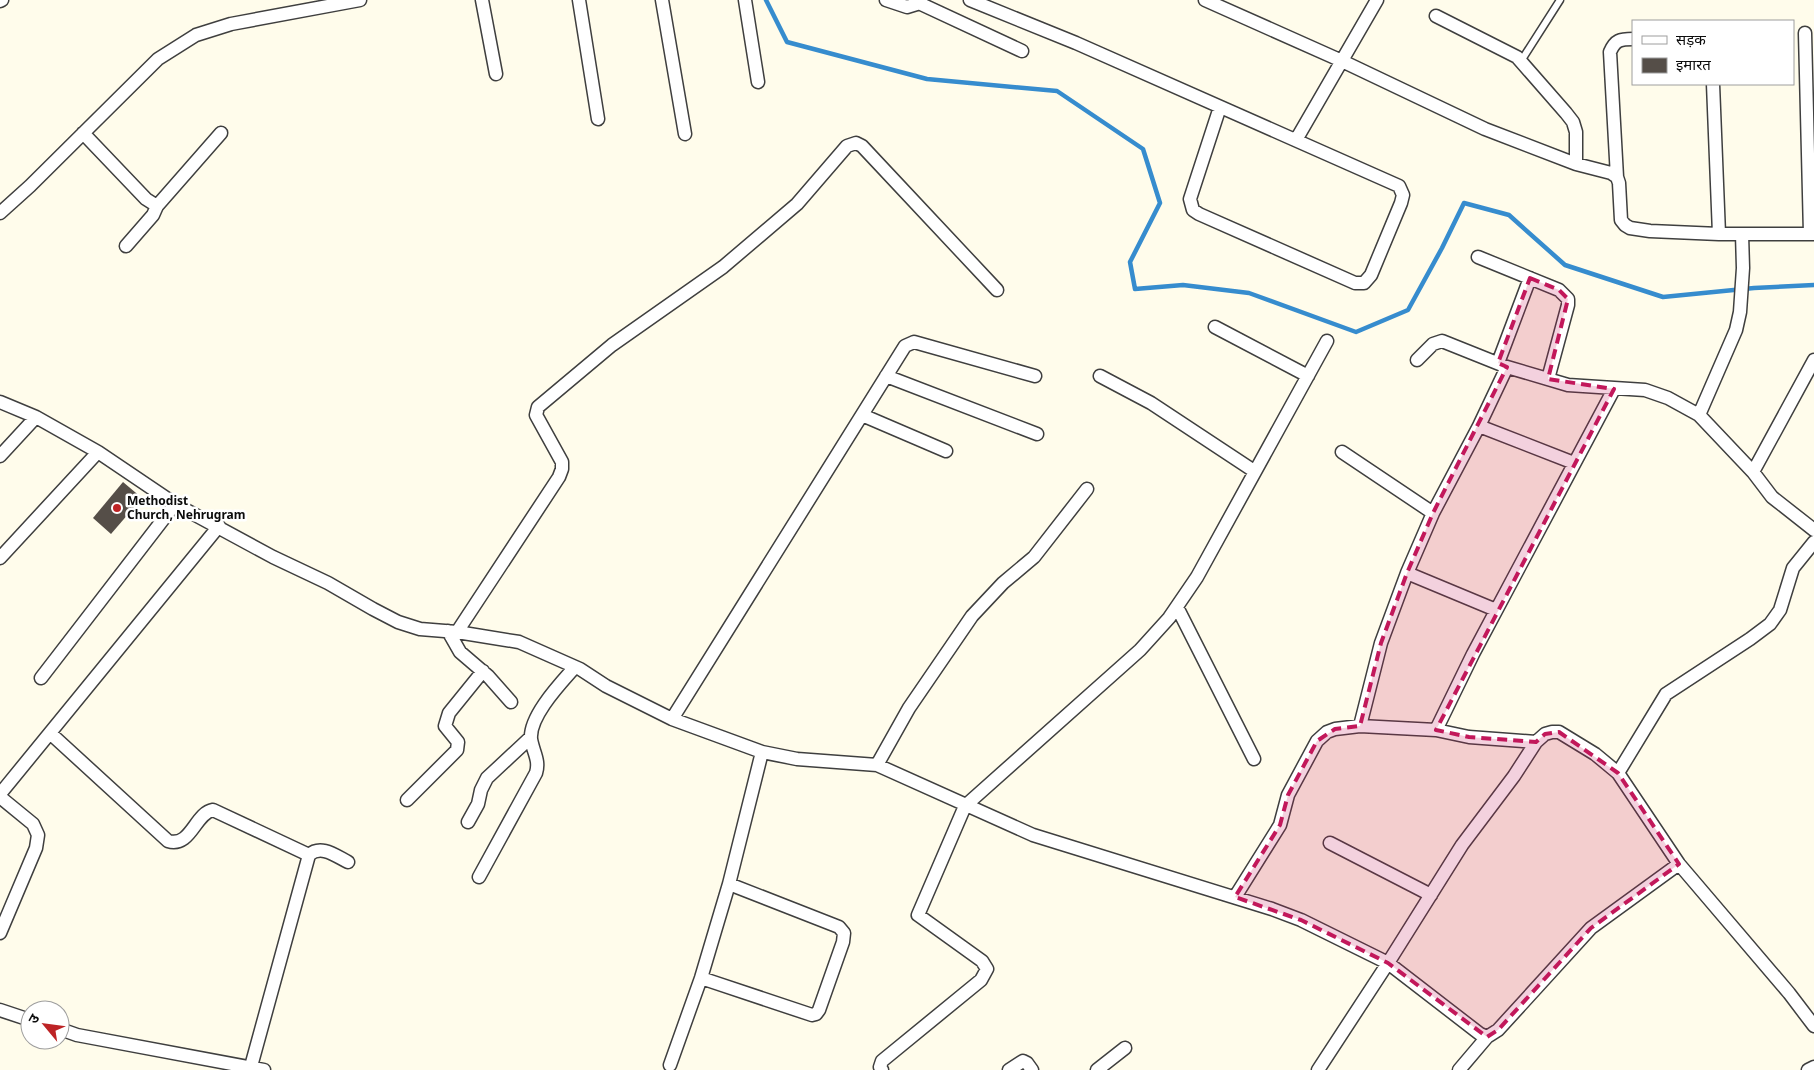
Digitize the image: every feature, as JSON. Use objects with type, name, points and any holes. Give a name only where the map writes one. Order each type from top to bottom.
[{"type":"street","points":[[0,213],[158,59],[196,36],[231,24],[360,0]]},
{"type":"street","points":[[482,0],[496,74]]},
{"type":"street","points":[[579,0],[598,119]]},
{"type":"street","points":[[662,0],[685,134]]},
{"type":"street","points":[[745,0],[758,82]]},
{"type":"street","points":[[886,0],[907,7],[918,1],[1022,50]]},
{"type":"street","points":[[970,0],[1076,44],[1392,182],[1399,186],[1403,196],[1401,203],[1371,275],[1364,283],[1355,282],[1193,210],[1190,199],[1220,107]]},
{"type":"street","points":[[1205,0],[1342,60],[1485,129],[1576,164],[1608,172],[1617,177]]},
{"type":"street","points":[[1296,140],[1377,0]]},
{"type":"street","points":[[1436,16],[1496,45],[1521,61],[1572,122],[1576,132],[1576,164]]},
{"type":"street","points":[[1632,39],[1620,39],[1613,45],[1610,52],[1617,177],[1621,220],[1625,225],[1630,228],[1650,231],[1719,234],[1812,234],[1804,33]]},
{"type":"street","points":[[1713,85],[1719,234]]},
{"type":"street","points":[[83,133],[146,199],[156,206]]},
{"type":"street","points":[[126,246],[153,215],[156,206],[220,133]]},
{"type":"street","points":[[452,631],[559,477],[562,462],[536,415],[538,407],[612,346],[723,268],[797,204],[847,146],[856,143],[862,146],[997,290]]},
{"type":"street","points":[[1699,415],[1736,330],[1740,312],[1743,268],[1742,234]]},
{"type":"street","points":[[1478,257],[1559,290],[1568,299],[1548,379]]},
{"type":"street","points":[[1360,726],[1381,643],[1407,573],[1433,513],[1479,426],[1503,365],[1530,278]]},
{"type":"street","points":[[1214,327],[1308,376]]},
{"type":"street","points":[[1416,360],[1433,344],[1442,341],[1503,365],[1568,385],[1645,390],[1655,393],[1699,415],[1753,472],[1772,497],[1814,530]]},
{"type":"street","points":[[672,719],[862,415],[901,349],[914,342],[1035,376]]},
{"type":"street","points":[[882,1070],[880,1067],[882,1061],[981,980],[986,973],[987,969],[982,961],[918,914],[965,806],[1140,650],[1169,618],[1197,577],[1326,342]]},
{"type":"street","points":[[1753,472],[1814,360]]},
{"type":"street","points":[[886,376],[1037,434]]},
{"type":"street","points":[[1100,376],[1151,403],[1254,471]]},
{"type":"street","points":[[1436,730],[1496,610],[1614,389]]},
{"type":"street","points":[[0,402],[36,417],[98,452],[175,504],[219,526],[273,557],[328,583],[398,622],[420,629],[452,631],[519,642],[575,667],[606,686],[672,719],[762,752],[805,760],[878,765],[965,806],[1033,835],[1235,897],[1301,920],[1388,963],[1480,1034],[1487,1036]]},
{"type":"street","points":[[862,415],[946,451]]},
{"type":"street","points":[[0,456],[36,417]]},
{"type":"street","points":[[1479,426],[1574,463]]},
{"type":"street","points":[[0,558],[98,452]]},
{"type":"street","points":[[1342,452],[1433,513]]},
{"type":"street","points":[[878,765],[909,708],[972,616],[1003,583],[1034,557],[1087,489]]},
{"type":"street","points":[[41,678],[175,504]]},
{"type":"street","points":[[0,933],[36,848],[38,835],[33,824],[0,795],[219,526]]},
{"type":"street","points":[[1618,773],[1666,694],[1770,624],[1780,610],[1793,568],[1814,542]]},
{"type":"street","points":[[1407,573],[1496,610]]},
{"type":"street","points":[[1177,607],[1254,759]]},
{"type":"street","points":[[452,631],[460,652],[483,671],[511,702]]},
{"type":"street","points":[[468,822],[478,804],[481,790],[487,778],[531,737],[544,704],[575,667]]},
{"type":"street","points":[[408,800],[457,750],[458,742],[445,726],[445,721],[449,713],[483,671]]},
{"type":"street","points":[[1235,897],[1280,825],[1288,795],[1299,778],[1317,741],[1327,732],[1360,726],[1436,730],[1469,737],[1536,742]]},
{"type":"street","points":[[1318,1070],[1462,845],[1514,776],[1536,742],[1545,734],[1559,732],[1606,762],[1618,773],[1679,864],[1789,993],[1814,1026]]},
{"type":"street","points":[[50,733],[168,841],[176,843],[184,839],[206,813],[213,810],[309,854]]},
{"type":"street","points":[[479,877],[536,773],[538,761],[531,737]]},
{"type":"street","points":[[670,1065],[701,978],[729,884],[762,752]]},
{"type":"street","points":[[1330,843],[1431,895]]},
{"type":"street","points":[[250,1068],[309,854],[313,851],[325,850],[348,862]]},
{"type":"street","points":[[1459,1070],[1487,1036],[1498,1030],[1591,928],[1679,864]]},
{"type":"street","points":[[701,978],[816,1014],[843,942],[844,933],[839,927],[729,884]]},
{"type":"street","points":[[0,1010],[20,1017]]},
{"type":"street","points":[[70,1033],[264,1070]]},
{"type":"street","points":[[1097,1070],[1125,1048]]},
{"type":"street","points":[[1009,1070],[1023,1061],[1032,1070]]},
{"type":"street","points":[[1808,1070],[1814,1067]]},
{"type":"lane","points":[[1521,61],[1560,0]]},
{"type":"highlighted area","points":[[1530,278],[1559,290],[1568,299],[1548,379],[1614,389],[1436,730],[1469,737],[1536,742],[1545,734],[1559,732],[1618,773],[1679,864],[1591,928],[1498,1030],[1487,1037],[1388,963],[1301,920],[1235,897],[1280,825],[1288,795],[1317,741],[1335,729],[1360,726],[1381,643],[1407,573],[1433,513],[1507,367],[1498,363]]},
{"type":"building","name":"Methodist Church, Nehrugram","points":[[123,482],[142,498],[111,534],[93,518]]},
{"type":"waterway","points":[[766,0],[787,42],[927,79],[1057,91],[1143,149],[1160,203],[1130,262],[1135,289],[1183,285],[1249,293],[1356,332],[1408,310],[1464,203],[1509,215],[1565,265],[1663,297],[1754,288],[1814,285]]},
{"type":"place","name":"Methodist Church, Nehrugram","points":[[117,508]]}]
